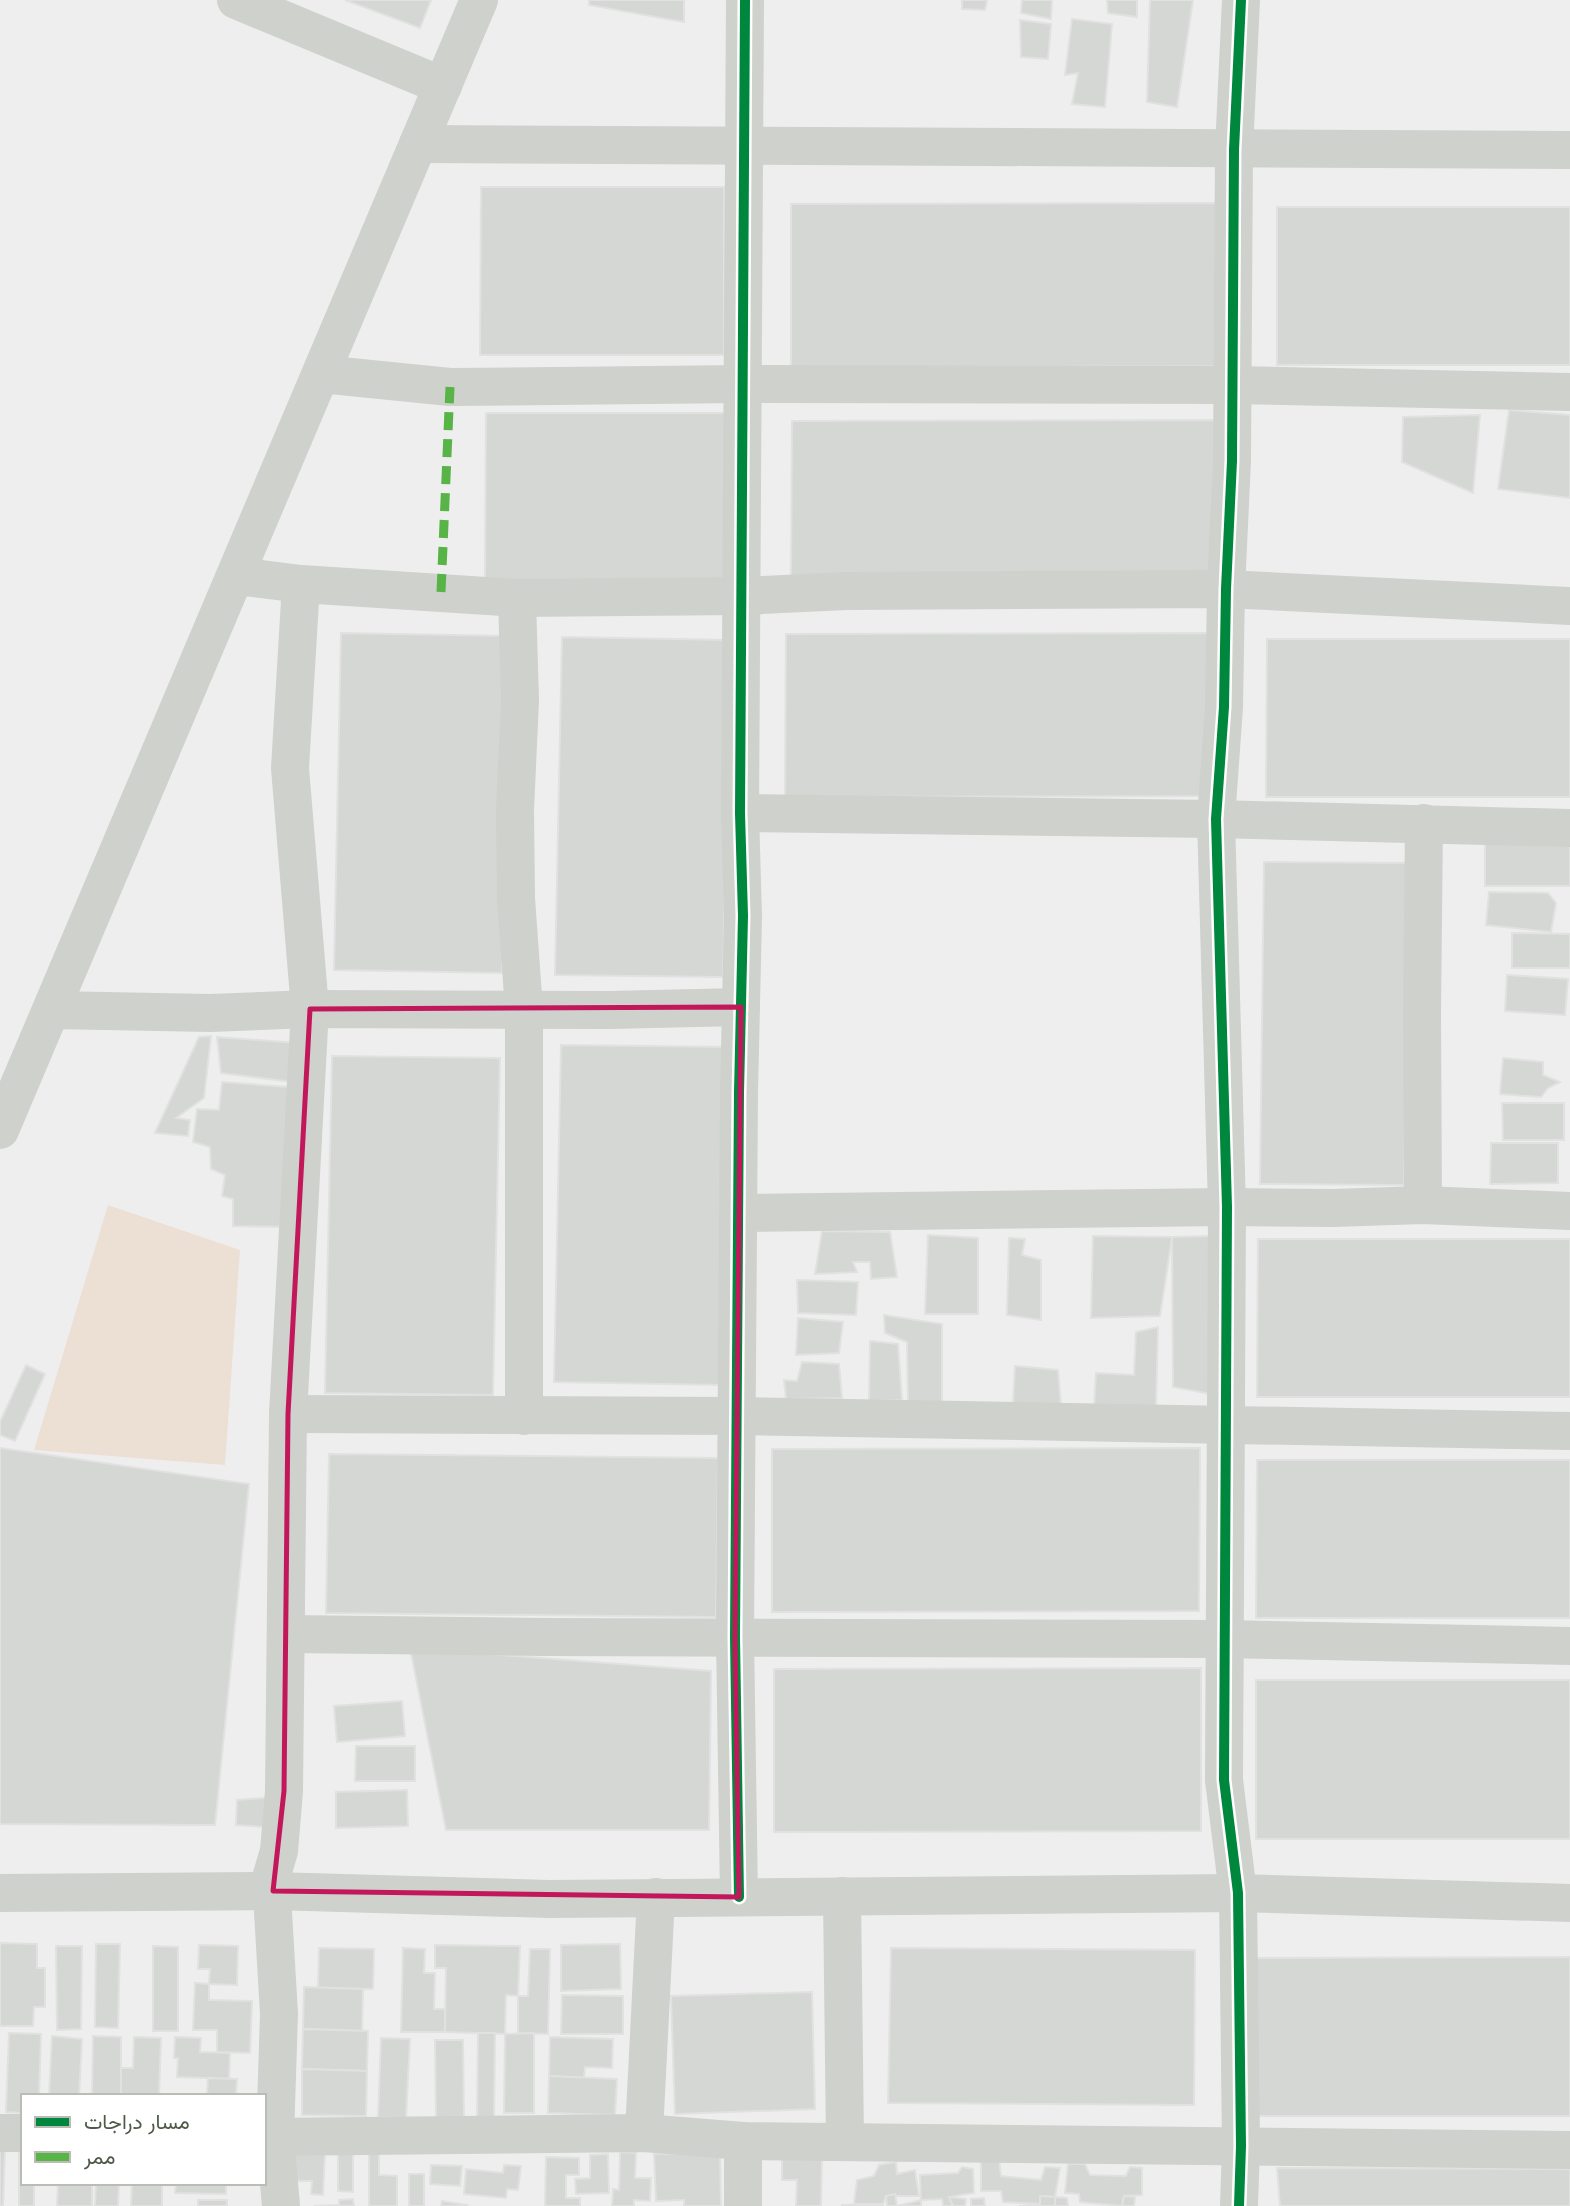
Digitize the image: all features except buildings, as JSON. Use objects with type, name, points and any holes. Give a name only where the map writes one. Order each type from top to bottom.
[{"type":"street","points":[[236,0],[443,86]]},
{"type":"street","points":[[0,1130],[480,0]]},
{"type":"street","points":[[739,1897],[735,1637],[743,916],[740,813],[745,0]]},
{"type":"street","points":[[1239,2206],[1241,2146],[1238,1893],[1224,1780],[1227,1207],[1216,819],[1224,707],[1232,461],[1234,150],[1241,0]]},
{"type":"street","points":[[418,144],[1570,150]]},
{"type":"street","points":[[321,374],[450,387],[743,384],[1233,385],[1570,392]]},
{"type":"street","points":[[236,576],[300,584],[517,598],[741,596],[845,591],[1226,589],[1570,606]]},
{"type":"street","points":[[281,2206],[270,2137],[279,2014],[271,1878],[278,1851],[284,1791],[288,1414],[310,1009],[290,768],[300,584]]},
{"type":"street","points":[[517,598],[520,701],[515,810],[516,898],[524,1010],[524,1416]]},
{"type":"street","points":[[740,813],[1216,819],[1570,828]]},
{"type":"street","points":[[1423,823],[1423,1205]]},
{"type":"street","points":[[52,1010],[210,1013],[310,1009],[741,1007]]},
{"type":"street","points":[[740,1213],[1423,1205],[1570,1211]]},
{"type":"street","points":[[288,1414],[737,1416],[1570,1431]]},
{"type":"street","points":[[287,1634],[1224,1639],[1570,1646]]},
{"type":"street","points":[[0,1893],[273,1891],[549,1899],[1238,1893],[1570,1903]]},
{"type":"street","points":[[842,1896],[845,2141]]},
{"type":"street","points":[[644,2133],[656,1897]]},
{"type":"street","points":[[0,2133],[21,2133]]},
{"type":"street","points":[[270,2137],[644,2133],[743,2141],[1570,2150]]},
{"type":"street","points":[[743,2141],[743,2206]]},
{"type":"highlighted area","points":[[741,1007],[735,1637],[739,1897],[273,1891],[284,1791],[288,1414],[310,1009]]},
{"type":"shaded area","points":[[108,1205],[240,1250],[225,1465],[34,1450]]},
{"type":"marked path","points":[[441,592],[450,387]]},
{"type":"cycle path","points":[[739,1897],[735,1637],[743,916],[740,813],[745,0]]},
{"type":"cycle path","points":[[1239,2206],[1241,2146],[1238,1893],[1224,1780],[1227,1207],[1216,819],[1224,707],[1232,461],[1234,150],[1241,0]]}]
